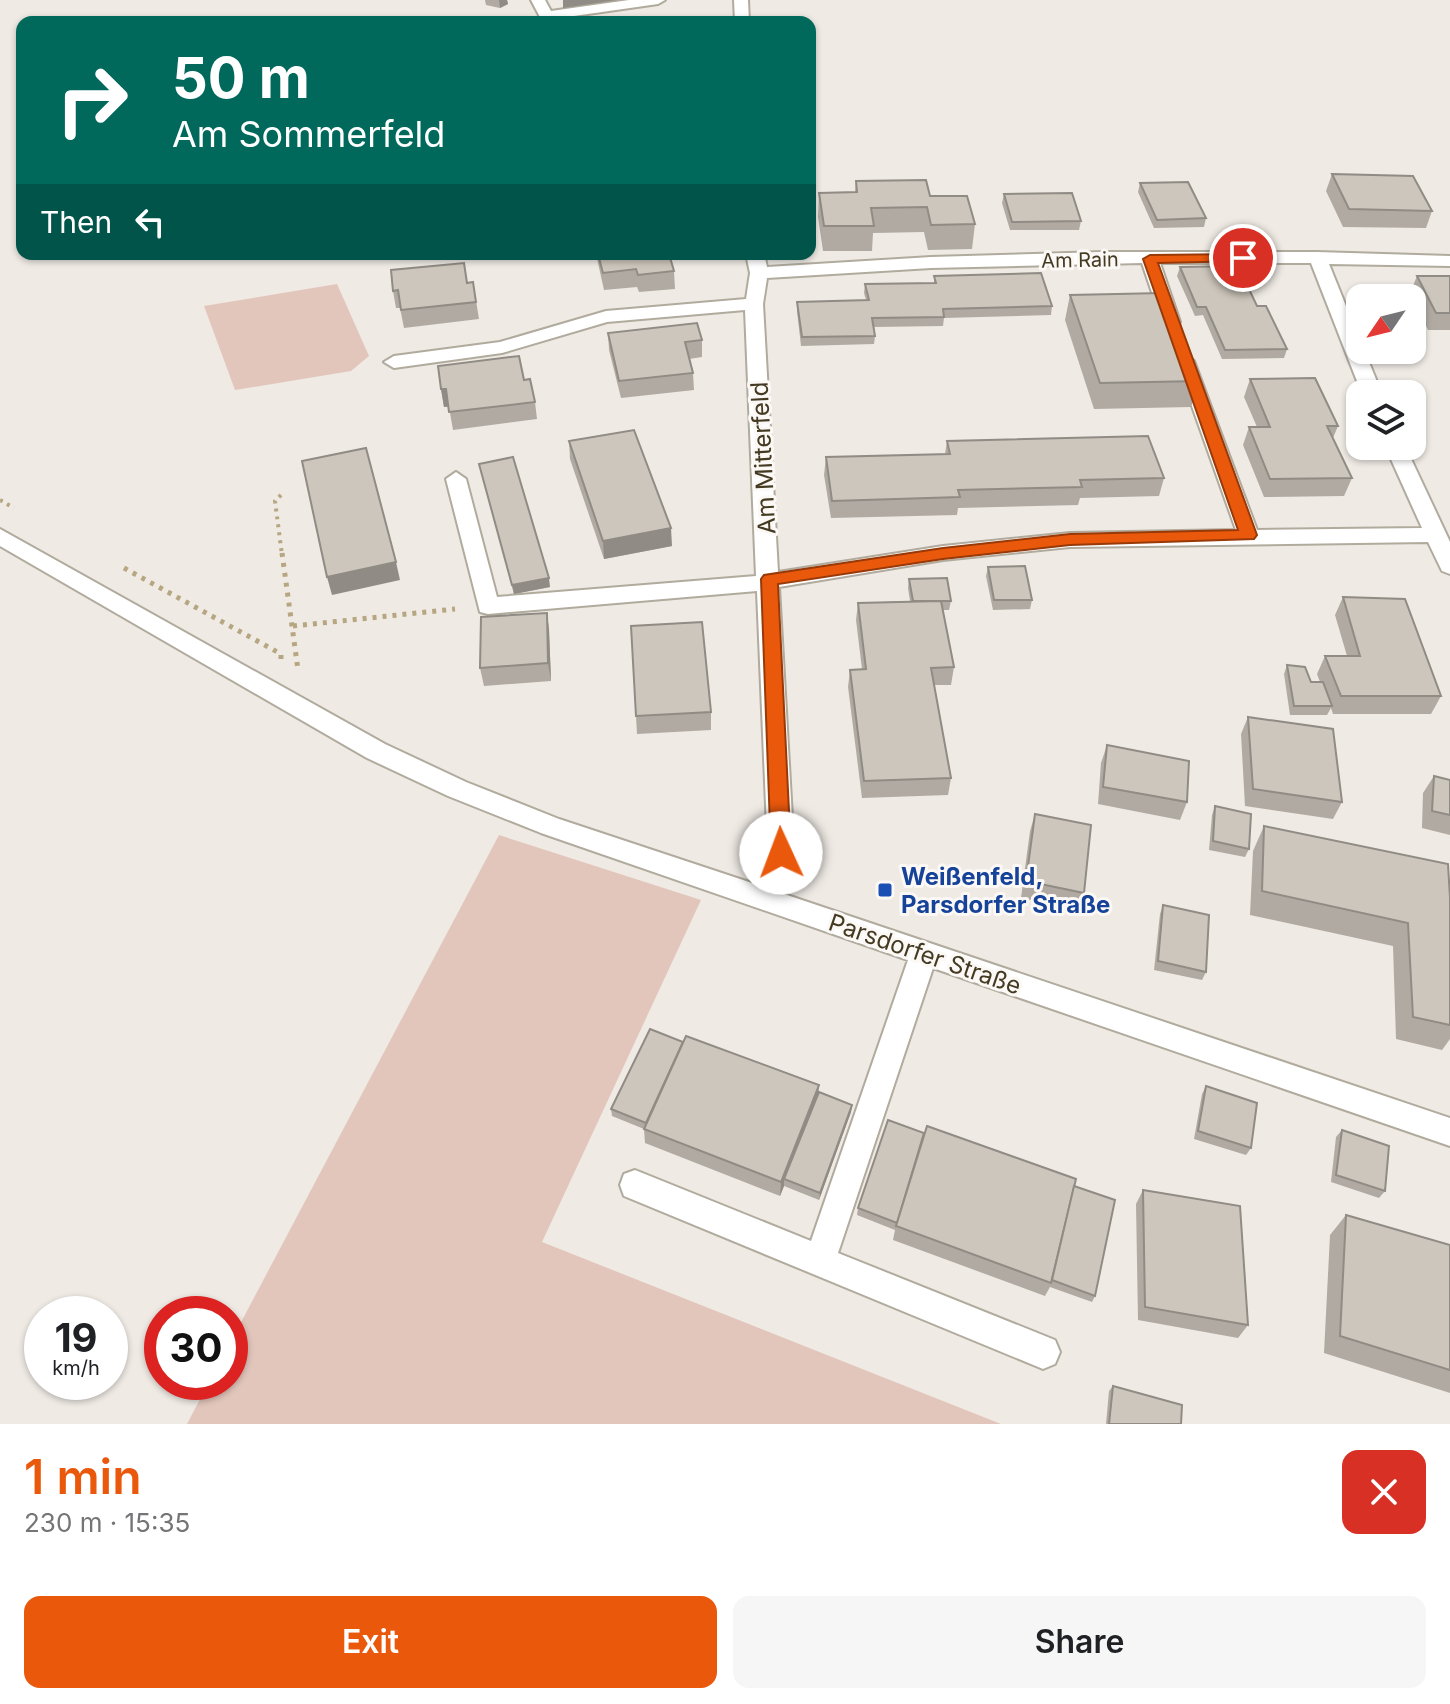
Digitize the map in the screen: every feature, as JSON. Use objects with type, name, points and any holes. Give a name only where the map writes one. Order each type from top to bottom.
[{"type":"street","points":[[538,0],[546,16],[658,0]]},
{"type":"street","points":[[1317,257],[1366,380]]},
{"type":"street","name":"Am Rain","points":[[757,264],[1317,257],[1450,261]]},
{"type":"street","points":[[1150,259],[1248,535]]},
{"type":"street","name":"Am Mitterfeld","points":[[757,264],[754,304],[770,579],[781,853],[780,869],[769,900]]},
{"type":"street","points":[[394,362],[502,347],[606,317],[754,304]]},
{"type":"street","points":[[1401,460],[1450,566]]},
{"type":"street","points":[[456,479],[488,606],[746,585],[943,553],[1070,540],[1248,535],[1434,535]]},
{"type":"street","name":"Parsdorfer Straße","points":[[0,536],[376,751],[457,789],[550,826],[1450,1128]]},
{"type":"street","points":[[820,1260],[924,953]]},
{"type":"street","points":[[635,1185],[1043,1352]]},
{"type":"path","points":[[281,495],[275,501],[293,626],[488,606]]},
{"type":"shaded area","points":[[337,284],[369,356],[351,371],[235,390],[204,306]]},
{"type":"shaded area","points":[[499,835],[701,900],[542,1242],[1001,1424],[187,1424],[200,1400],[248,1400],[248,1309]]},
{"type":"building","points":[[1332,174],[1413,176],[1432,211],[1349,209]]},
{"type":"building","points":[[926,180],[930,196],[967,196],[975,224],[931,225],[927,207],[871,208],[874,226],[824,226],[819,193],[857,192],[856,181]]},
{"type":"building","points":[[1188,182],[1206,218],[1157,220],[1140,183]]},
{"type":"building","points":[[1072,193],[1081,221],[1012,222],[1004,194]]},
{"type":"building","points":[[600,260],[671,260],[674,271],[638,275],[636,269],[603,273]]},
{"type":"building","points":[[464,263],[467,283],[473,282],[476,302],[401,310],[398,290],[393,291],[391,270]]},
{"type":"building","points":[[1238,266],[1257,306],[1266,306],[1287,349],[1225,350],[1206,307],[1197,307],[1180,267]]},
{"type":"building","points":[[1041,273],[1052,306],[943,309],[944,317],[872,318],[875,336],[802,337],[797,302],[869,300],[865,284],[936,283],[934,276]]},
{"type":"building","points":[[1417,276],[1450,276],[1450,313],[1436,313],[1426,294],[1426,284],[1421,284]]},
{"type":"building","points":[[1163,293],[1199,381],[1100,383],[1070,295]]},
{"type":"building","points":[[697,323],[702,340],[685,342],[693,373],[619,381],[608,333]]},
{"type":"building","points":[[519,356],[524,380],[530,379],[535,402],[449,412],[446,389],[441,389],[438,366]]},
{"type":"building","points":[[1315,378],[1338,426],[1327,426],[1352,478],[1270,479],[1249,427],[1270,427],[1250,379]]},
{"type":"building","points":[[634,430],[671,528],[603,541],[569,441]]},
{"type":"building","points":[[1148,436],[1164,478],[1080,480],[1082,487],[958,490],[960,497],[832,501],[826,457],[950,454],[947,441]]},
{"type":"building","points":[[366,448],[396,562],[327,577],[302,461]]},
{"type":"building","points":[[513,457],[549,578],[512,585],[479,464]]},
{"type":"building","points":[[1025,566],[1032,600],[994,600],[988,567]]},
{"type":"building","points":[[947,578],[951,601],[913,601],[909,579]]},
{"type":"building","points":[[1343,597],[1405,599],[1441,696],[1341,696],[1325,656],[1360,656]]},
{"type":"building","points":[[941,601],[954,667],[931,668],[951,778],[864,781],[850,670],[866,669],[858,603]]},
{"type":"building","points":[[547,613],[548,663],[480,668],[481,617]]},
{"type":"building","points":[[702,622],[711,712],[636,716],[631,626]]},
{"type":"building","points":[[1287,665],[1305,667],[1311,682],[1323,682],[1332,706],[1294,706]]},
{"type":"building","points":[[1248,717],[1333,729],[1342,802],[1253,789]]},
{"type":"building","points":[[1107,745],[1189,761],[1187,802],[1103,787]]},
{"type":"building","points":[[1434,776],[1450,780],[1450,815],[1432,811]]},
{"type":"building","points":[[1215,806],[1251,814],[1249,849],[1213,841]]},
{"type":"building","points":[[1035,814],[1091,825],[1084,893],[1026,881]]},
{"type":"building","points":[[1264,826],[1448,864],[1450,1025],[1413,1017],[1408,923],[1262,891]]},
{"type":"building","points":[[1163,905],[1209,915],[1206,972],[1158,961]]},
{"type":"building","points":[[650,1029],[683,1042],[646,1123],[611,1109]]},
{"type":"building","points":[[686,1036],[819,1085],[781,1182],[644,1129]]},
{"type":"building","points":[[1206,1086],[1257,1103],[1251,1148],[1198,1131]]},
{"type":"building","points":[[819,1092],[852,1105],[820,1193],[784,1179]]},
{"type":"building","points":[[888,1120],[924,1133],[897,1223],[858,1208]]},
{"type":"building","points":[[927,1126],[1076,1179],[1051,1283],[896,1226]]},
{"type":"building","points":[[1342,1130],[1389,1146],[1385,1191],[1336,1175]]},
{"type":"building","points":[[1074,1186],[1115,1200],[1095,1296],[1052,1280]]},
{"type":"building","points":[[1143,1190],[1240,1206],[1248,1325],[1145,1307]]},
{"type":"building","points":[[1346,1215],[1450,1245],[1450,1370],[1340,1336]]},
{"type":"building","points":[[1113,1386],[1182,1405],[1181,1424],[1109,1424]]},
{"type":"place","name":"Weißenfeld, Parsdorfer Straße","points":[[885,890]]},
{"type":"route","points":[[781,853],[770,579],[943,553],[1070,540],[1248,535],[1150,259],[1243,258]]}]
